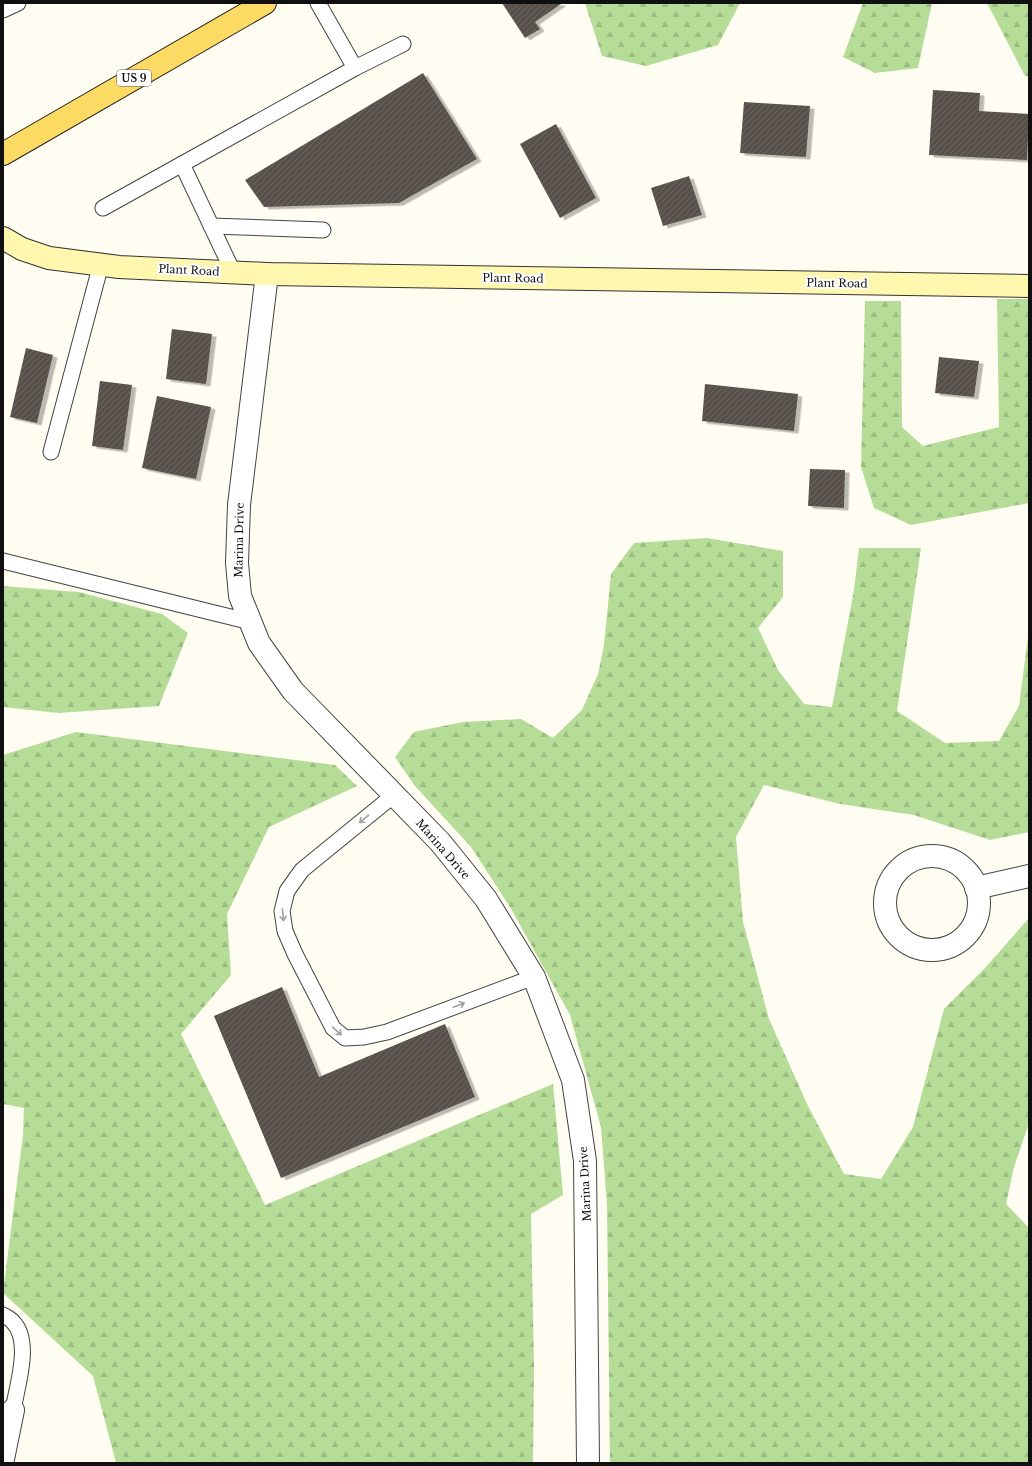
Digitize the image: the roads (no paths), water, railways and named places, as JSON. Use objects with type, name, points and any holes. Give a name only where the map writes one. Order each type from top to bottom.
[{"type":"main road","name":"US 9","points":[[3,154],[265,3]]},
{"type":"street","name":"Plant Road","points":[[3,238],[22,249],[49,258],[101,264],[267,274],[1029,286]]},
{"type":"street","name":"Marina Drive","points":[[267,274],[239,505],[237,563],[240,596],[259,643],[293,691],[440,842],[486,899],[534,976],[573,1080],[585,1161],[588,1463]]},
{"type":"street","points":[[936,856],[961,866],[970,876],[976,888],[978,901],[977,914],[972,927],[964,938],[953,945],[940,950],[927,950],[914,947],[903,940],[894,930],[888,919],[885,899],[891,880],[899,869],[910,862],[923,857],[936,856]]},
{"type":"street","points":[[976,888],[1029,876]]},
{"type":"street","points":[[3,1458],[13,1410]]},
{"type":"lane","points":[[3,10],[18,3]]},
{"type":"lane","points":[[318,3],[355,68]]},
{"type":"lane","points":[[103,208],[355,68],[403,44]]},
{"type":"lane","points":[[182,164],[234,272]]},
{"type":"lane","points":[[211,226],[323,230]]},
{"type":"lane","points":[[51,452],[101,264]]},
{"type":"lane","points":[[3,561],[250,622]]},
{"type":"lane","points":[[394,795],[302,870],[287,891],[282,911],[285,931],[294,954],[333,1028],[345,1038],[364,1037],[387,1032],[534,976]]},
{"type":"lane","points":[[3,1315],[14,1322],[20,1335],[23,1348],[13,1410]]}]
